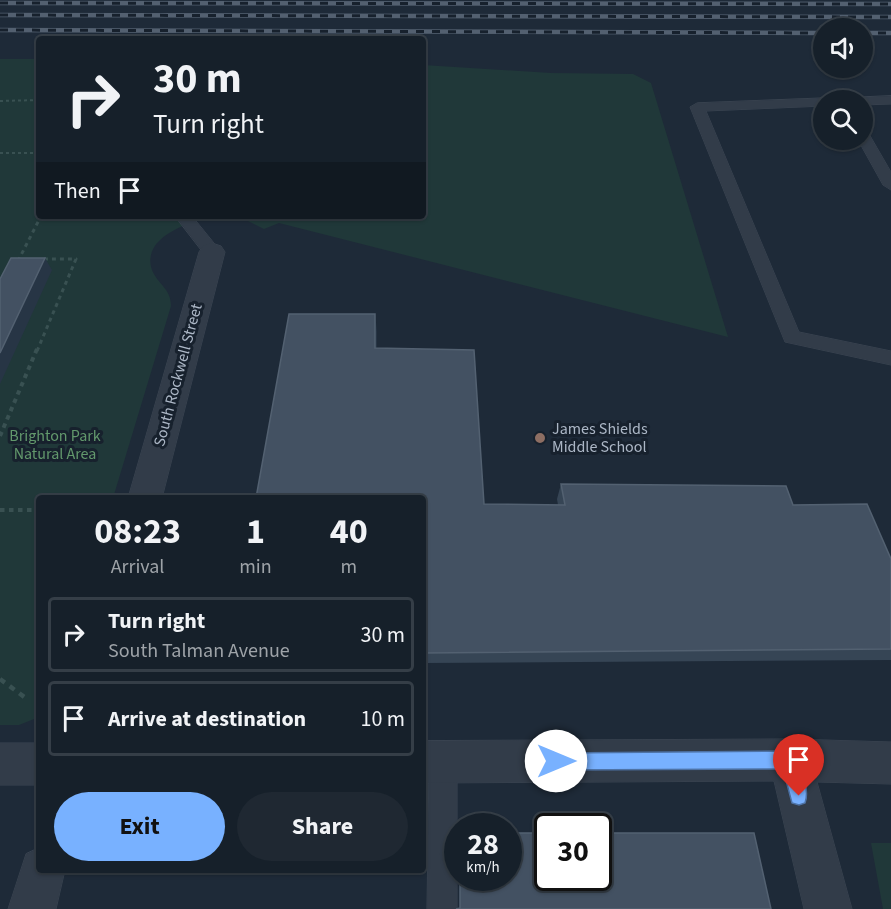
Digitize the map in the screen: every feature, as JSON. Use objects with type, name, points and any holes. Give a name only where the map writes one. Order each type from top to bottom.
[{"type":"street","name":"South Rockwell Street","points":[[145,495],[212,252]]},
{"type":"street","points":[[789,760],[828,909]]},
{"type":"street","points":[[433,762],[789,760],[891,763]]},
{"type":"street","points":[[0,764],[36,764]]},
{"type":"street","points":[[32,909],[41,873]]},
{"type":"lane","points":[[873,101],[891,100]]},
{"type":"lane","points":[[813,102],[697,107],[792,337],[891,358]]},
{"type":"lane","points":[[871,150],[891,186]]},
{"type":"lane","points":[[185,219],[212,252]]},
{"type":"lane","points":[[433,762],[442,909]]},
{"type":"path","points":[[0,101],[36,100]]},
{"type":"path","points":[[0,153],[36,153]]},
{"type":"path","points":[[14,268],[39,219]]},
{"type":"path","points":[[0,436],[76,259],[19,259]]},
{"type":"path","points":[[0,510],[36,510]]},
{"type":"path","points":[[0,679],[27,699]]},
{"type":"green space","name":"Brighton Park Natural Area","points":[[0,59],[36,59],[36,219],[205,219],[172,231],[154,247],[150,258],[152,270],[167,291],[171,306],[114,495],[36,495],[36,718],[19,725],[0,725]]},
{"type":"green space","points":[[426,65],[551,73],[633,74],[651,83],[728,337],[279,223],[264,229],[244,219],[426,219]]},
{"type":"green space","points":[[871,843],[891,843],[891,909],[883,909]]},
{"type":"building","points":[[11,258],[45,258],[0,353],[0,279]]},
{"type":"building","name":"James Shields Middle School","points":[[289,314],[375,314],[375,348],[474,350],[484,504],[565,505],[561,484],[786,486],[793,505],[867,504],[891,559],[891,649],[426,653],[426,495],[257,495]]},
{"type":"building","points":[[522,833],[534,833],[534,891],[612,891],[612,833],[754,833],[771,909],[456,909],[460,908],[460,891],[522,891]]},
{"type":"railway","points":[[0,3],[891,4]]},
{"type":"railway","points":[[0,15],[891,17]]},
{"type":"railway","points":[[0,30],[813,33]]},
{"type":"railway","points":[[873,33],[891,33]]},
{"type":"place","name":"James Shields Middle School","points":[[540,438]]},
{"type":"route","points":[[556,761],[789,760],[799,796]]}]
